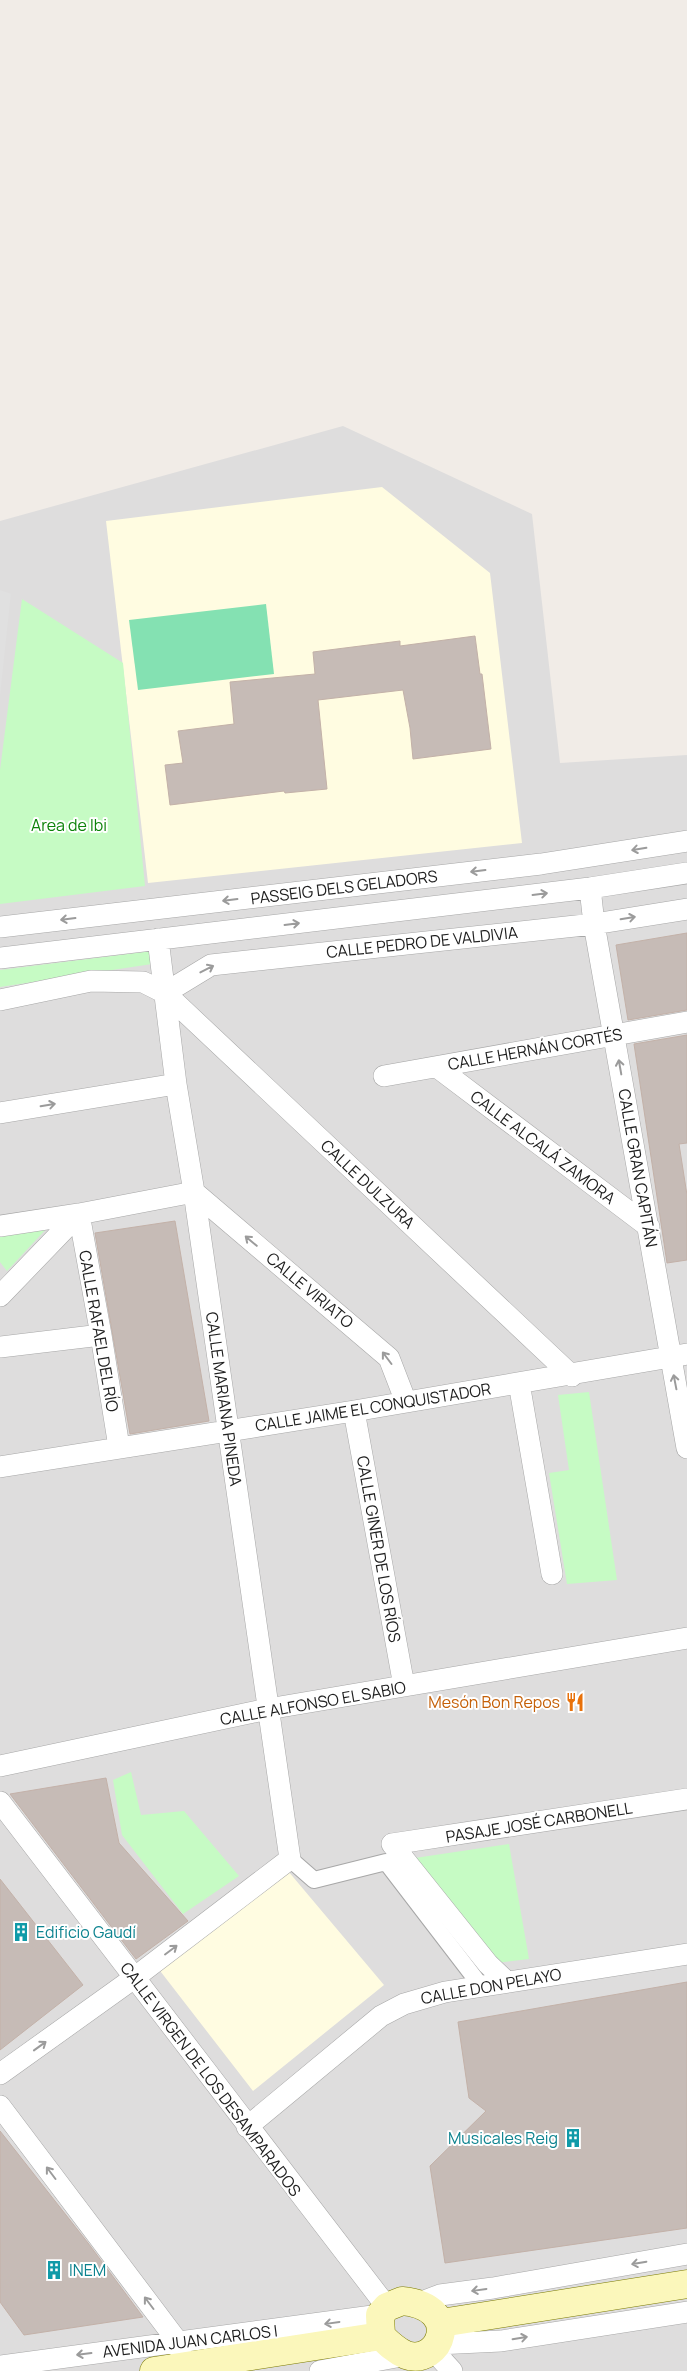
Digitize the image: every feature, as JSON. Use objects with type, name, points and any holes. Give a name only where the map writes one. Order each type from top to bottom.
[{"type":"main road","points":[[429,2343],[434,2312],[419,2303],[402,2301],[383,2319],[393,2348],[429,2343],[687,2284]]},
{"type":"main road","name":"AVENIDA JUAN CARLOS I","points":[[154,2371],[182,2354],[383,2319]]},
{"type":"street","name":"PASSEIG DELS GELADORS","points":[[0,928],[542,864],[687,842]]},
{"type":"street","points":[[0,958],[590,888],[687,873]]},
{"type":"street","name":"CALLE GRAN CAPITÁN","points":[[590,888],[594,924],[649,1227],[678,1357],[687,1448]]},
{"type":"street","name":"CALLE PEDRO DE VALDIVIA","points":[[165,993],[211,965],[594,924],[687,908]]},
{"type":"street","name":"CALLE MARIANA PINEDA","points":[[158,939],[176,1084],[194,1192],[290,1859]]},
{"type":"street","name":"CALLE DULZURA","points":[[0,1000],[91,981],[144,982],[165,993],[572,1376]]},
{"type":"street","name":"CALLE HERNÁN CORTÉS","points":[[384,1076],[687,1022]]},
{"type":"street","name":"CALLE ALCALÁ ZAMORA","points":[[437,1067],[649,1227]]},
{"type":"street","points":[[0,1113],[176,1084]]},
{"type":"street","points":[[0,1226],[79,1214],[194,1192]]},
{"type":"street","name":"CALLE VIRIATO","points":[[194,1192],[389,1358],[406,1402]]},
{"type":"street","points":[[1,1293],[79,1214]]},
{"type":"street","name":"CALLE RAFAEL DEL RÍO","points":[[79,1214],[119,1447]]},
{"type":"street","points":[[0,1348],[101,1335]]},
{"type":"street","name":"CALLE JAIME EL CONQUISTADOR","points":[[0,1467],[572,1376],[678,1357]]},
{"type":"street","points":[[519,1383],[552,1574]]},
{"type":"street","name":"CALLE GINER DE LOS RÍOS","points":[[354,1411],[404,1686]]},
{"type":"street","name":"CALLE ALFONSO EL SABIO","points":[[0,1766],[268,1709],[687,1638]]},
{"type":"street","name":"PASAJE JOSÉ CARBONELL","points":[[507,1982],[488,1964],[392,1844],[687,1799]]},
{"type":"street","name":"CALLE VIRGEN DE LOS DESAMPARADOS","points":[[0,1802],[247,2127],[383,2319]]},
{"type":"street","points":[[0,2074],[134,1978],[290,1859],[314,1880],[386,1862],[481,1986]]},
{"type":"street","name":"CALLE DON PELAYO","points":[[247,2127],[381,2016],[421,1998],[481,1986],[687,1954]]},
{"type":"street","points":[[0,2106],[182,2354]]},
{"type":"street","points":[[419,2303],[440,2295],[493,2288],[687,2254]]},
{"type":"street","points":[[320,2371],[429,2343],[501,2341],[687,2312]]},
{"type":"street","points":[[429,2343],[452,2371]]},
{"type":"street","name":"AVENIDA JUAN CARLOS I","points":[[0,2366],[182,2354]]},
{"type":"shaded area","points":[[343,426],[532,514],[560,763],[687,755],[687,2371],[0,2371],[0,521]]},
{"type":"shaded area","points":[[382,487],[490,573],[522,843],[148,883],[106,521]]},
{"type":"shaded area","points":[[0,590],[11,594],[0,697]]},
{"type":"shaded area","points":[[283,1865],[384,1985],[253,2091],[154,1963]]},
{"type":"green space","name":"Area de Ibi","points":[[22,599],[123,663],[145,886],[0,904],[0,770]]},
{"type":"green space","points":[[266,604],[274,674],[138,690],[129,620]]},
{"type":"green space","points":[[152,951],[152,964],[0,987],[0,970]]},
{"type":"green space","points":[[49,1226],[7,1271],[0,1262],[0,1235]]},
{"type":"green space","points":[[589,1392],[617,1580],[567,1584],[549,1473],[569,1470],[558,1395]]},
{"type":"green space","points":[[131,1772],[141,1815],[184,1811],[239,1876],[183,1914],[122,1835],[113,1780]]},
{"type":"green space","points":[[509,1844],[529,1959],[488,1964],[408,1859]]},
{"type":"building","points":[[475,636],[480,674],[482,674],[491,749],[413,759],[403,690],[318,700],[327,789],[285,793],[284,791],[170,805],[165,765],[183,763],[178,731],[234,724],[230,682],[315,674],[313,652],[400,641],[400,646]]},
{"type":"building","points":[[687,933],[687,1010],[628,1020],[616,945]]},
{"type":"building","points":[[687,1035],[687,1143],[679,1144],[687,1195],[687,1260],[667,1263],[634,1044]]},
{"type":"building","points":[[175,1221],[209,1421],[130,1434],[95,1233]]},
{"type":"building","points":[[106,1778],[119,1843],[188,1921],[136,1959],[10,1794]]},
{"type":"building","name":"Edificio Gaudí","points":[[0,1879],[83,1985],[0,2050]]},
{"type":"building","name":"Musicales Reig","points":[[687,1982],[687,2228],[445,2263],[430,2166],[486,2111],[469,2098],[458,2022]]},
{"type":"building","name":"INEM","points":[[0,2131],[88,2243],[143,2317],[24,2335],[0,2302]]},
{"type":"place","name":"Mesón Bon Repos","points":[[575,1702]]},
{"type":"place","name":"Edificio Gaudí","points":[[21,1932]]},
{"type":"place","name":"Musicales Reig","points":[[573,2138]]},
{"type":"place","name":"INEM","points":[[54,2270]]}]
